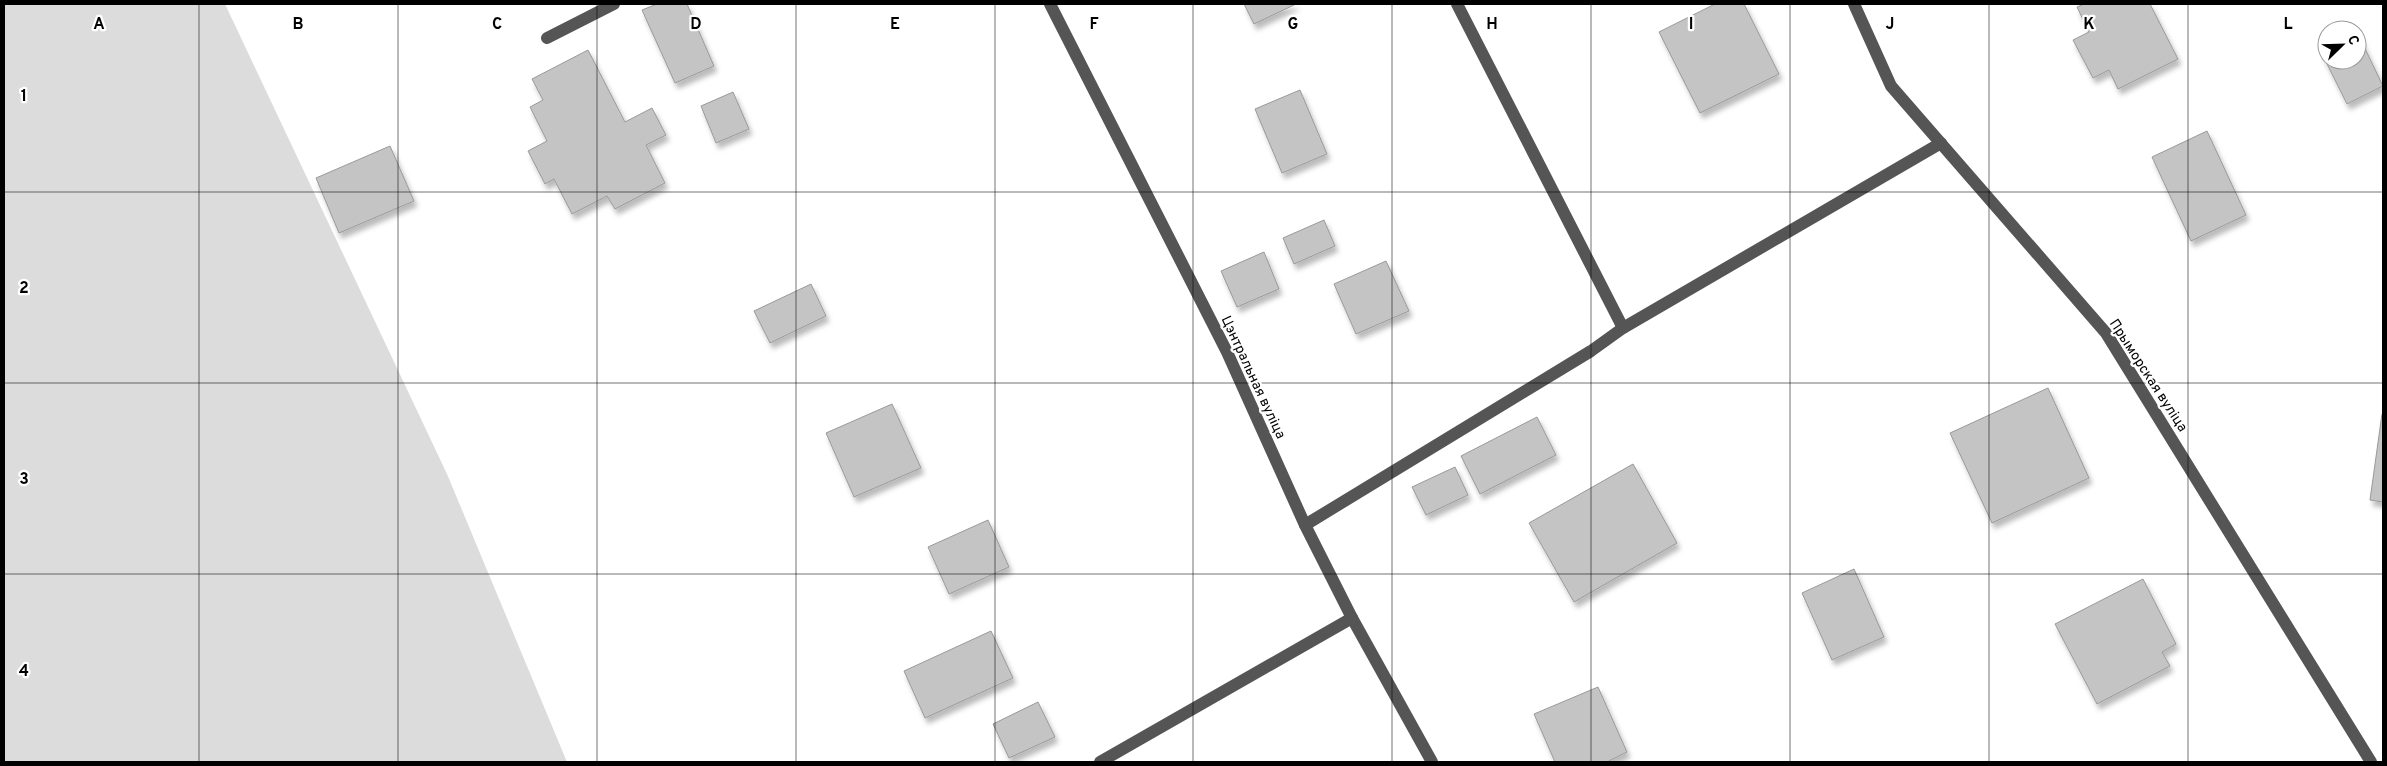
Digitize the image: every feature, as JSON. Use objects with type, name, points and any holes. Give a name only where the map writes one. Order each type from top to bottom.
[{"type":"street","points":[[546,38],[614,4]]},
{"type":"street","name":"Цэнтральная вуліца","points":[[1050,4],[1227,352],[1305,525],[1352,618],[1432,762]]},
{"type":"street","points":[[1456,4],[1623,328]]},
{"type":"street","name":"Прыморская вуліца","points":[[1854,4],[1891,86],[2106,333],[2371,762]]},
{"type":"street","points":[[1305,525],[1591,350],[1623,328],[1941,143]]},
{"type":"street","points":[[1100,762],[1352,618]]},
{"type":"shaded area","points":[[4,4],[225,4],[447,474],[567,762],[4,762]]},
{"type":"building","points":[[657,4],[687,4],[714,66],[675,83],[642,10]]},
{"type":"building","points":[[1244,4],[1296,4],[1254,24]]},
{"type":"building","points":[[1715,4],[1744,4],[1779,74],[1700,113],[1659,32]]},
{"type":"building","points":[[2084,4],[2150,4],[2178,59],[2118,89],[2109,70],[2093,78],[2073,40],[2089,32],[2077,7]]},
{"type":"building","points":[[588,50],[625,122],[652,108],[666,135],[646,145],[665,183],[615,209],[607,196],[572,214],[554,179],[545,184],[528,151],[547,141],[530,107],[543,100],[532,79]]},
{"type":"building","points":[[2367,53],[2383,86],[2347,104],[2330,70],[2367,70]]},
{"type":"building","points":[[1300,90],[1327,154],[1282,173],[1255,109]]},
{"type":"building","points":[[733,92],[749,129],[716,143],[701,106]]},
{"type":"building","points":[[2207,131],[2246,215],[2191,241],[2152,157]]},
{"type":"building","points":[[390,146],[414,201],[339,233],[316,178]]},
{"type":"building","points":[[1324,220],[1335,246],[1294,264],[1283,238]]},
{"type":"building","points":[[1264,252],[1279,289],[1237,307],[1221,271]]},
{"type":"building","points":[[1386,261],[1409,311],[1356,334],[1334,284]]},
{"type":"building","points":[[811,284],[826,316],[770,343],[754,311]]},
{"type":"building","points":[[2048,388],[2089,478],[1992,523],[1950,433]]},
{"type":"building","points":[[892,404],[921,468],[854,497],[826,433]]},
{"type":"building","points":[[2383,414],[2383,502],[2370,500]]},
{"type":"building","points":[[1537,417],[1556,455],[1480,494],[1461,456]]},
{"type":"building","points":[[1633,464],[1677,543],[1574,602],[1529,523]]},
{"type":"building","points":[[1455,467],[1468,495],[1426,515],[1412,487]]},
{"type":"building","points":[[988,520],[1009,567],[949,594],[928,547]]},
{"type":"building","points":[[1854,569],[1884,637],[1832,660],[1802,593]]},
{"type":"building","points":[[2143,579],[2176,644],[2162,652],[2170,666],[2097,704],[2055,624]]},
{"type":"building","points":[[991,631],[1013,678],[925,718],[904,671]]},
{"type":"building","points":[[1598,687],[1627,752],[1607,762],[1555,762],[1534,714]]},
{"type":"building","points":[[1038,702],[1055,737],[1009,758],[993,724]]}]
